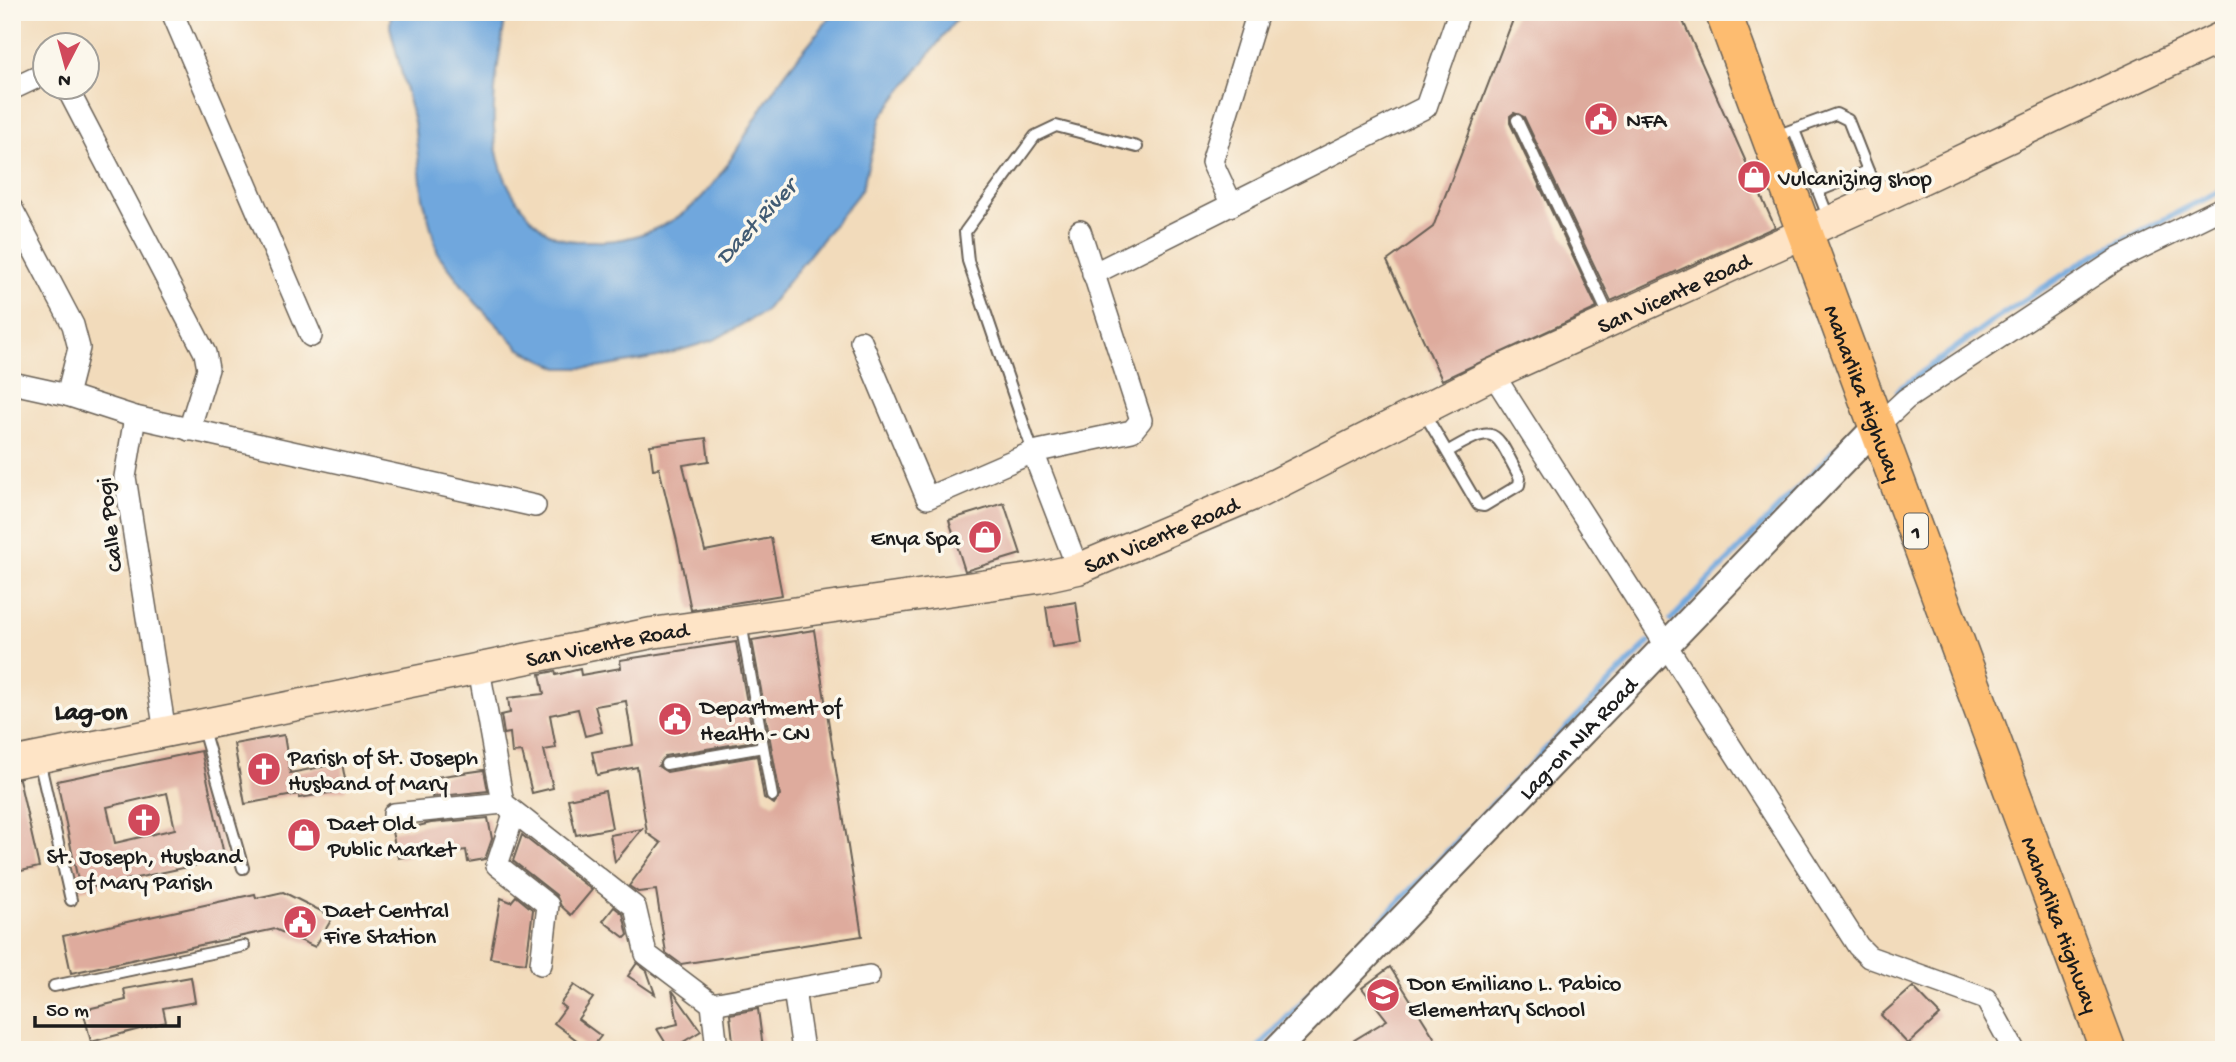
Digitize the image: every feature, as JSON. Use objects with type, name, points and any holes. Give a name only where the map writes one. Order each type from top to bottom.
[{"type":"highway","name":"Maharlika Highway","points":[[1723,12],[1782,134],[1818,227],[1877,426],[2108,1050]]},
{"type":"main road","name":"San Vicente Road","points":[[25,760],[652,634],[1037,578],[1078,569],[1260,492],[1493,374],[1879,199],[2224,36]]},
{"type":"street","points":[[172,12],[311,336]]},
{"type":"street","points":[[1231,205],[1212,162],[1258,12]]},
{"type":"street","points":[[1093,274],[1426,107],[1459,12]]},
{"type":"street","points":[[12,89],[32,80]]},
{"type":"street","points":[[73,102],[205,353],[208,369],[189,430]]},
{"type":"street","points":[[1877,426],[1906,398],[2118,259],[2224,206]]},
{"type":"street","points":[[12,209],[73,325],[79,348],[67,395]]},
{"type":"street","points":[[861,341],[927,498],[1033,452],[1132,431],[1141,421],[1080,231]]},
{"type":"street","points":[[1493,374],[1863,953],[1986,999],[2014,1050]]},
{"type":"street","points":[[12,383],[67,395],[135,417],[189,430],[535,506]]},
{"type":"street","name":"Calle Pogi","points":[[135,417],[125,477],[165,732]]},
{"type":"street","name":"Lag-on NIA Road","points":[[1276,1050],[1666,642],[1877,426]]},
{"type":"street","points":[[1033,452],[1078,569]]},
{"type":"street","points":[[479,669],[508,808],[497,865],[548,905],[541,964]]},
{"type":"street","points":[[394,814],[508,808],[635,907],[646,954],[712,1004],[717,1050]]},
{"type":"street","points":[[712,1004],[869,976]]},
{"type":"street","points":[[794,990],[803,1050]]},
{"type":"lane","points":[[1818,227],[1818,191],[1782,134],[1836,114],[1848,120],[1879,199]]},
{"type":"lane","points":[[1517,120],[1611,321]]},
{"type":"lane","points":[[1033,452],[968,261],[965,232],[1035,136],[1056,126],[1137,147]]},
{"type":"lane","points":[[1818,191],[1868,171]]},
{"type":"lane","points":[[1422,410],[1478,505],[1484,506],[1519,485],[1520,478],[1498,438],[1488,433],[1478,433],[1447,452]]},
{"type":"lane","points":[[740,621],[772,796]]},
{"type":"lane","points":[[202,726],[243,868]]},
{"type":"lane","points":[[666,764],[763,747]]},
{"type":"lane","points":[[25,760],[71,900]]},
{"type":"lane","points":[[54,986],[244,946]]},
{"type":"water","name":"Daet River","points":[[391,12],[506,12],[494,113],[499,162],[508,185],[535,222],[557,237],[567,240],[608,241],[636,236],[663,225],[697,202],[721,174],[770,94],[834,12],[972,12],[959,16],[881,117],[862,189],[764,312],[714,340],[658,357],[597,368],[559,368],[520,349],[476,303],[438,254],[423,198],[414,122],[390,27]]},
{"type":"building","name":"NFA","points":[[1516,12],[1679,12],[1775,227],[1611,301],[1524,117],[1514,113],[1510,116],[1510,123],[1597,308],[1442,380],[1387,261],[1433,227]]},
{"type":"building","points":[[706,438],[709,461],[683,465],[705,551],[771,538],[782,595],[691,610],[659,468],[653,469],[650,445]]},
{"type":"building","name":"Enya Spa","points":[[1004,503],[1021,554],[965,571],[949,520]]},
{"type":"building","points":[[1076,602],[1082,643],[1052,647],[1046,607]]},
{"type":"building","points":[[814,630],[862,936],[681,964],[666,953],[656,890],[638,892],[629,886],[661,843],[647,833],[637,767],[597,775],[592,752],[633,745],[626,701],[595,706],[602,732],[585,736],[578,709],[550,715],[556,748],[544,750],[553,788],[532,793],[522,752],[512,753],[510,733],[504,734],[501,715],[510,713],[508,698],[544,694],[540,674],[555,671],[556,675],[580,669],[581,675],[621,668],[620,660],[736,642],[754,741],[665,756],[658,766],[667,772],[757,756],[764,798],[774,804],[780,795],[752,640]]},
{"type":"building","name":"Parish of St. Joseph Husband of Mary","points":[[284,735],[290,773],[342,763],[347,790],[299,798],[299,794],[245,804],[234,744]]},
{"type":"building","points":[[201,751],[225,859],[80,890],[57,781]],"holes":[[[167,793],[175,829],[115,843],[107,807]]]},
{"type":"building","points":[[484,770],[488,791],[432,797],[429,778]]},
{"type":"building","points":[[19,779],[39,867],[12,873],[12,780]]},
{"type":"building","points":[[605,791],[612,828],[576,835],[568,799]]},
{"type":"building","points":[[488,818],[492,839],[485,859],[468,862],[466,850],[433,854],[433,851],[398,858],[392,832],[431,823]]},
{"type":"building","points":[[642,829],[615,862],[610,835]]},
{"type":"building","points":[[522,835],[592,890],[571,915],[561,906],[556,895],[513,861]]},
{"type":"building","points":[[283,892],[333,917],[315,947],[275,929],[71,973],[63,936],[255,894],[256,898]]},
{"type":"building","points":[[516,896],[533,910],[526,963],[490,958],[501,898],[511,902]]},
{"type":"building","points":[[614,907],[623,914],[628,935],[625,938],[603,921]]},
{"type":"building","points":[[637,963],[647,971],[655,994],[628,976]]},
{"type":"building","points":[[1390,967],[1442,1050],[1338,1050],[1387,1020],[1362,988]]},
{"type":"building","points":[[191,977],[195,1002],[163,1008],[166,1022],[91,1042],[83,1010],[126,1000],[124,989]]},
{"type":"building","points":[[574,985],[593,998],[578,1019],[601,1036],[590,1050],[554,1023],[565,1008],[560,1004]]},
{"type":"building","points":[[1913,987],[1940,1015],[1908,1044],[1881,1015]]},
{"type":"building","points":[[672,990],[701,1031],[670,1050],[657,1029],[678,1024]]},
{"type":"building","points":[[758,1009],[763,1048],[734,1050],[730,1014]]},
{"type":"waterway","points":[[1897,391],[1991,322],[2089,258],[2224,189]]},
{"type":"waterway","points":[[1671,620],[1852,432]]},
{"type":"waterway","points":[[1256,1050],[1649,642]]},
{"type":"place","name":"NFA","points":[[1601,119]]},
{"type":"place","name":"Vulcanizing shop","points":[[1754,177]]},
{"type":"place","name":"Enya Spa","points":[[985,537]]},
{"type":"place","name":"Department of Health - CN","points":[[675,719]]},
{"type":"place","name":"Parish of St. Joseph Husband of Mary","points":[[264,769]]},
{"type":"place","name":"St. Joseph, Husband of Mary Parish","points":[[144,820]]},
{"type":"place","name":"Daet Old Public Market","points":[[304,835]]},
{"type":"place","name":"Daet Central Fire Station","points":[[300,922]]},
{"type":"place","name":"Don Emiliano L. Pabico Elementary School","points":[[1383,995]]},
{"type":"district","name":"Lag-on","points":[[91,710]]}]
